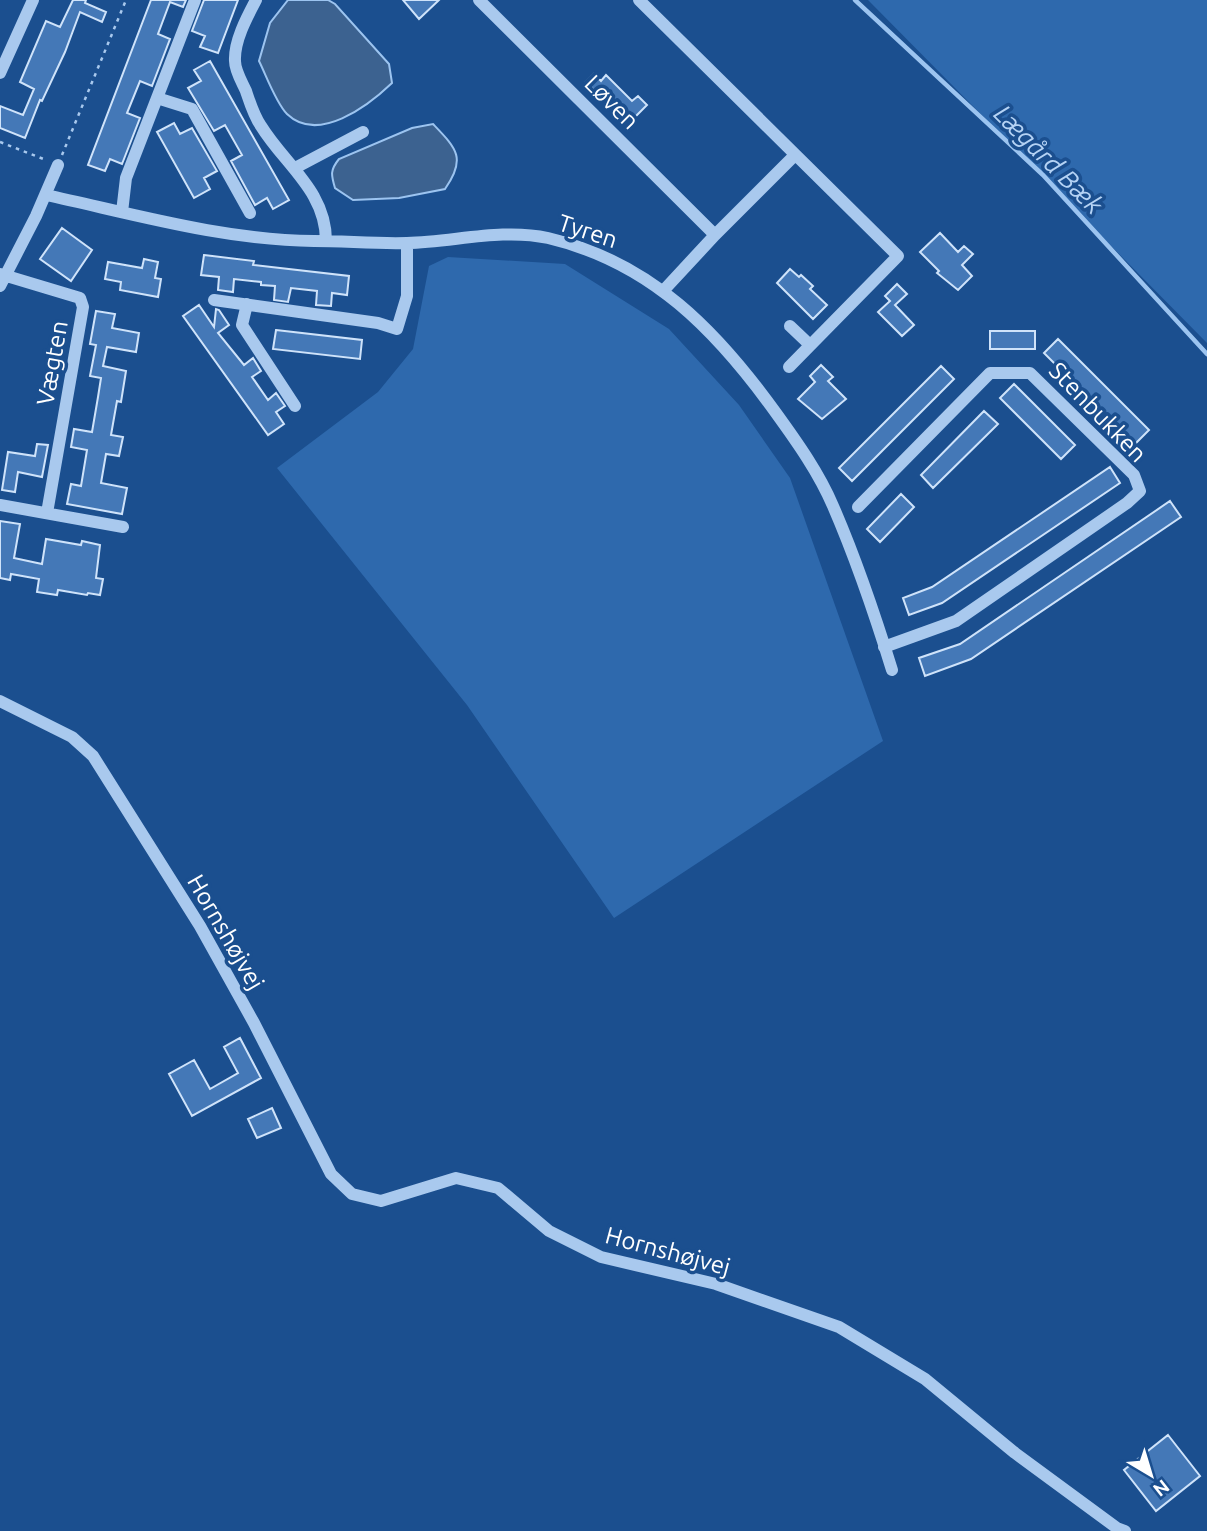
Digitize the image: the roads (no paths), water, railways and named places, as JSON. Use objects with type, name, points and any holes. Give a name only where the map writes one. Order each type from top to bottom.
[{"type":"street","points":[[0,73],[33,0]]},
{"type":"street","points":[[122,212],[126,178],[195,0]]},
{"type":"street","points":[[256,0],[237,45],[235,61],[259,124],[295,168],[317,201],[326,222],[326,241]]},
{"type":"street","name":"Løven","points":[[480,0],[715,234]]},
{"type":"street","points":[[639,0],[898,256],[789,366]]},
{"type":"street","points":[[157,98],[192,109],[250,213]]},
{"type":"street","points":[[295,168],[363,132]]},
{"type":"street","points":[[664,290],[715,234],[795,155]]},
{"type":"street","points":[[2,279],[46,195],[58,165]]},
{"type":"street","name":"Tyren","points":[[46,195],[219,232],[326,241],[407,243],[507,234],[546,238],[590,250],[625,266],[664,290],[704,326],[746,372],[798,443],[833,504],[892,670]]},
{"type":"street","points":[[214,300],[379,323],[397,329],[407,296],[407,243]]},
{"type":"street","name":"Vægten","points":[[2,279],[69,293],[80,298],[83,307],[47,513]]},
{"type":"street","points":[[247,304],[242,325],[295,405]]},
{"type":"street","points":[[790,326],[810,345]]},
{"type":"street","name":"Stenbukken","points":[[858,508],[990,373],[1031,373],[1134,475],[1140,491],[1127,503],[956,621],[884,647]]},
{"type":"street","points":[[0,505],[123,527]]},
{"type":"street","name":"Hornshøjvej","points":[[0,701],[72,737],[101,767],[200,926],[254,1023],[331,1174],[352,1194],[382,1201],[456,1178],[498,1188],[549,1231],[601,1257],[716,1284],[839,1327],[925,1379],[1015,1452],[1117,1528],[1125,1531]]},
{"type":"waterway","name":"Lægård Bæk","points":[[855,0],[1043,175],[1207,354]]}]
